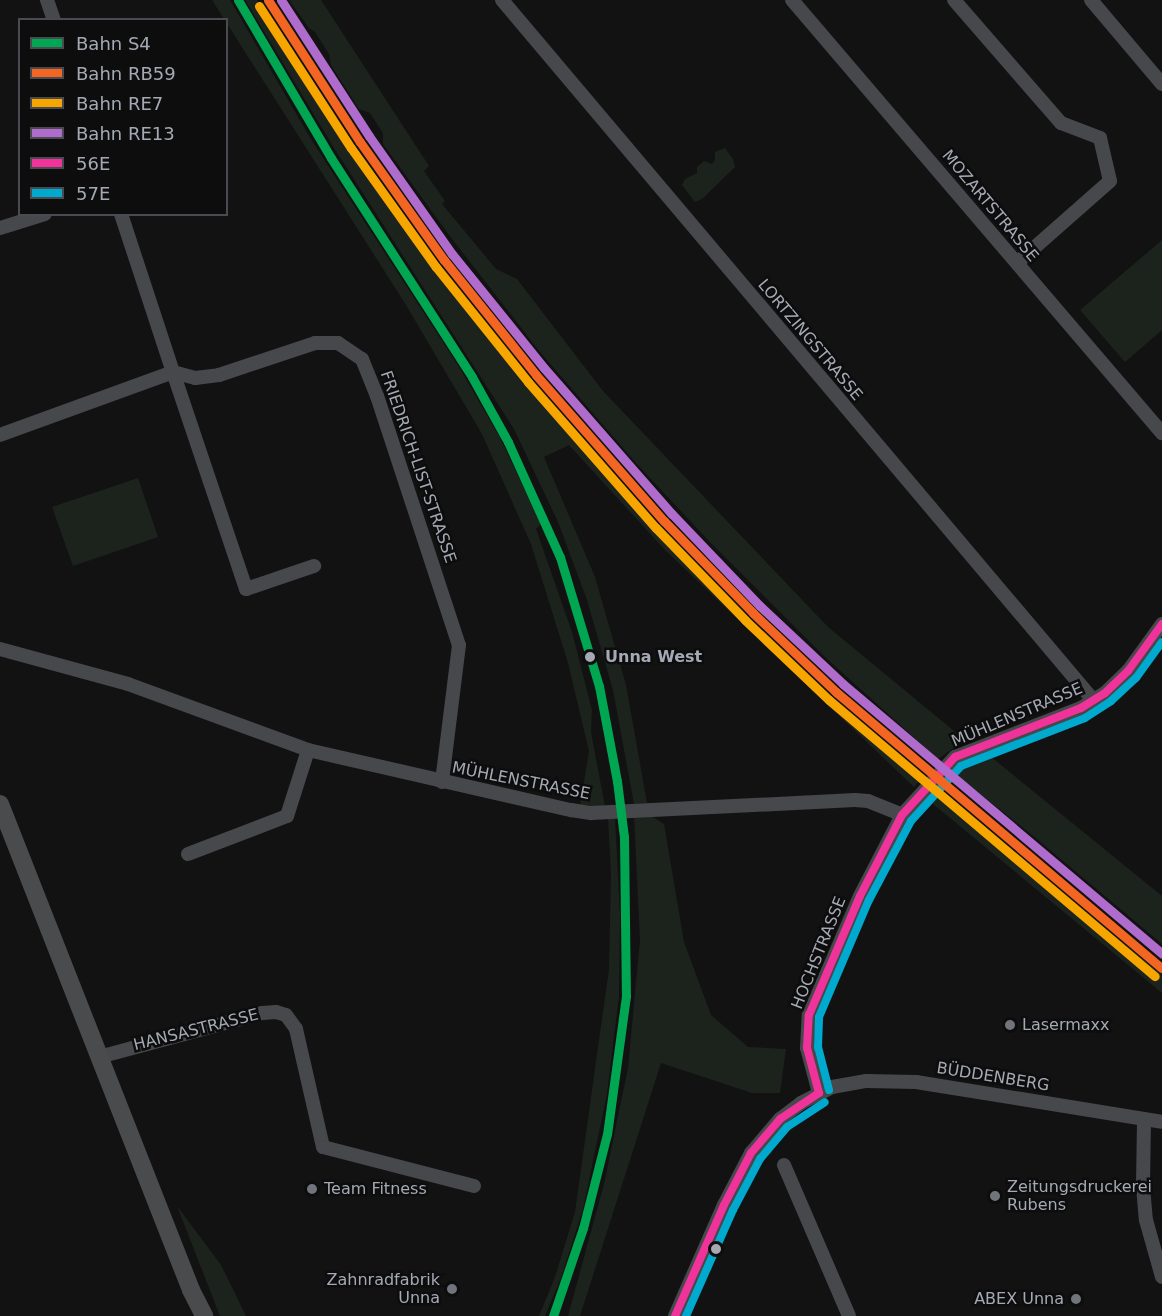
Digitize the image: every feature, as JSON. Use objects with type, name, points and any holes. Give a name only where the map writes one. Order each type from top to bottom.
[{"type":"main road","points":[[0,804],[191,1290],[204,1316]]},
{"type":"street","points":[[47,0],[53,18]]},
{"type":"street","name":"LORTZINGSTRASSE","points":[[502,0],[1094,701]]},
{"type":"street","name":"MOZARTSTRASSE","points":[[792,0],[1162,433]]},
{"type":"street","points":[[954,0],[1061,123],[1100,138],[1108,170],[1110,181],[1017,263]]},
{"type":"street","points":[[1091,0],[1162,84]]},
{"type":"street","points":[[0,228],[39,216]]},
{"type":"street","points":[[122,216],[246,589],[314,566]]},
{"type":"street","name":"FRIEDRICH-LIST-STRASSE","points":[[174,372],[195,378],[219,375],[315,343],[338,343],[362,359],[377,396],[459,645],[442,782]]},
{"type":"street","points":[[0,435],[174,372]]},
{"type":"street","name":"MÜHLENSTRASSE","points":[[0,649],[128,684],[308,750],[571,810],[591,813],[648,808],[855,800],[868,801],[902,814],[955,758],[1094,701],[1128,672],[1162,624]]},
{"type":"street","points":[[188,854],[287,816],[308,750]]},
{"type":"street","name":"HOCHSTRASSE","points":[[819,1093],[807,1048],[809,1016],[860,896],[902,814]]},
{"type":"street","name":"HANSASTRASSE","points":[[99,1057],[262,1013],[276,1012],[286,1015],[296,1029],[323,1147],[474,1186]]},
{"type":"street","name":"BÜDDENBERG","points":[[819,1093],[844,1083],[906,1081],[1054,1103],[1144,1121],[1162,1122]]},
{"type":"street","points":[[675,1316],[724,1205],[751,1153],[780,1119],[819,1093]]},
{"type":"street","points":[[1144,1121],[1143,1187],[1146,1220],[1162,1277]]},
{"type":"street","points":[[784,1166],[849,1316]]},
{"type":"shaded area","points":[[212,0],[230,0],[312,141],[459,367],[500,438],[541,524],[536,529],[572,632],[592,710],[591,732],[605,807],[580,806],[589,751],[568,663],[531,544],[482,434],[406,305],[228,25],[228,18],[223,18]]},
{"type":"shaded area","points":[[245,0],[257,0],[341,133],[428,252],[431,263],[438,272],[447,277],[531,386],[540,393],[621,490],[630,496],[708,582],[893,756],[913,773],[924,776],[914,787],[664,549],[569,445],[544,457],[595,577],[626,685],[647,803],[634,804],[613,690],[587,600],[558,522],[514,429],[334,148]]},
{"type":"shaded area","points":[[289,0],[321,0],[429,166],[424,171],[445,201],[442,204],[496,269],[517,279],[603,391],[828,627],[965,740],[938,759],[826,658],[708,540],[636,463],[540,352],[449,235],[383,144],[383,133],[370,113],[359,109],[331,65],[329,54],[315,32],[309,28]]},
{"type":"shaded area","points":[[725,148],[733,159],[735,167],[702,199],[695,202],[682,185],[685,179],[697,173],[697,167],[704,161],[712,164],[715,160],[715,152]]},
{"type":"shaded area","points":[[1162,240],[1162,330],[1125,362],[1080,310]]},
{"type":"shaded area","points":[[138,478],[158,537],[73,566],[52,507]]},
{"type":"shaded area","points":[[990,756],[1162,896],[1162,944],[954,773]]},
{"type":"shaded area","points":[[939,789],[1162,975],[1162,993],[927,799]]},
{"type":"shaded area","points":[[648,814],[664,824],[684,942],[711,1015],[748,1047],[786,1049],[780,1093],[752,1093],[661,1063],[580,1316],[568,1316],[604,1184],[628,1068],[640,940],[634,816]]},
{"type":"shaded area","points":[[608,818],[615,818],[620,915],[619,996],[607,1094],[583,1209],[561,1278],[545,1316],[539,1316],[555,1277],[575,1212],[609,969],[611,873]]},
{"type":"shaded area","points":[[177,1206],[221,1265],[246,1316],[220,1316]]},
{"type":"rail line","name":"S4","points":[[238,0],[331,158],[472,377],[508,442],[560,557],[599,686],[617,781],[624,837],[626,996],[607,1134],[583,1228],[553,1316]]},
{"type":"rail line","name":"RB59","points":[[268,0],[360,142],[444,260],[536,375],[664,521],[753,613],[836,692],[1162,968]]},
{"type":"rail line","name":"RE13","points":[[281,0],[369,136],[452,254],[544,368],[672,514],[760,606],[843,684],[1162,954]]},
{"type":"rail line","name":"RE7","points":[[259,6],[351,148],[436,267],[528,382],[656,528],[745,620],[829,700],[1155,976]]},
{"type":"transit line","name":"56E","points":[[819,1093],[807,1048],[809,1015],[860,896],[902,815],[955,757],[1081,708],[1105,693],[1128,671],[1162,624]]},
{"type":"transit line","name":"57E","points":[[829,1090],[818,1047],[819,1017],[869,900],[911,821],[961,766],[1085,718],[1111,701],[1136,678],[1162,642]]},
{"type":"transit line","name":"56E","points":[[675,1316],[724,1205],[751,1153],[780,1119],[819,1093]]},
{"type":"transit line","name":"57E","points":[[686,1316],[733,1210],[760,1159],[787,1127],[825,1102]]},
{"type":"place","name":"Unna West","points":[[590,657]]},
{"type":"place","name":"Lasermaxx","points":[[1010,1025]]},
{"type":"place","name":"Team Fitness","points":[[312,1189]]},
{"type":"place","name":"Zeitungsdruckerei Rubens","points":[[995,1196]]},
{"type":"place","name":"Zahnradfabrik Unna","points":[[452,1289]]},
{"type":"place","name":"ABEX Unna","points":[[1076,1299]]}]
